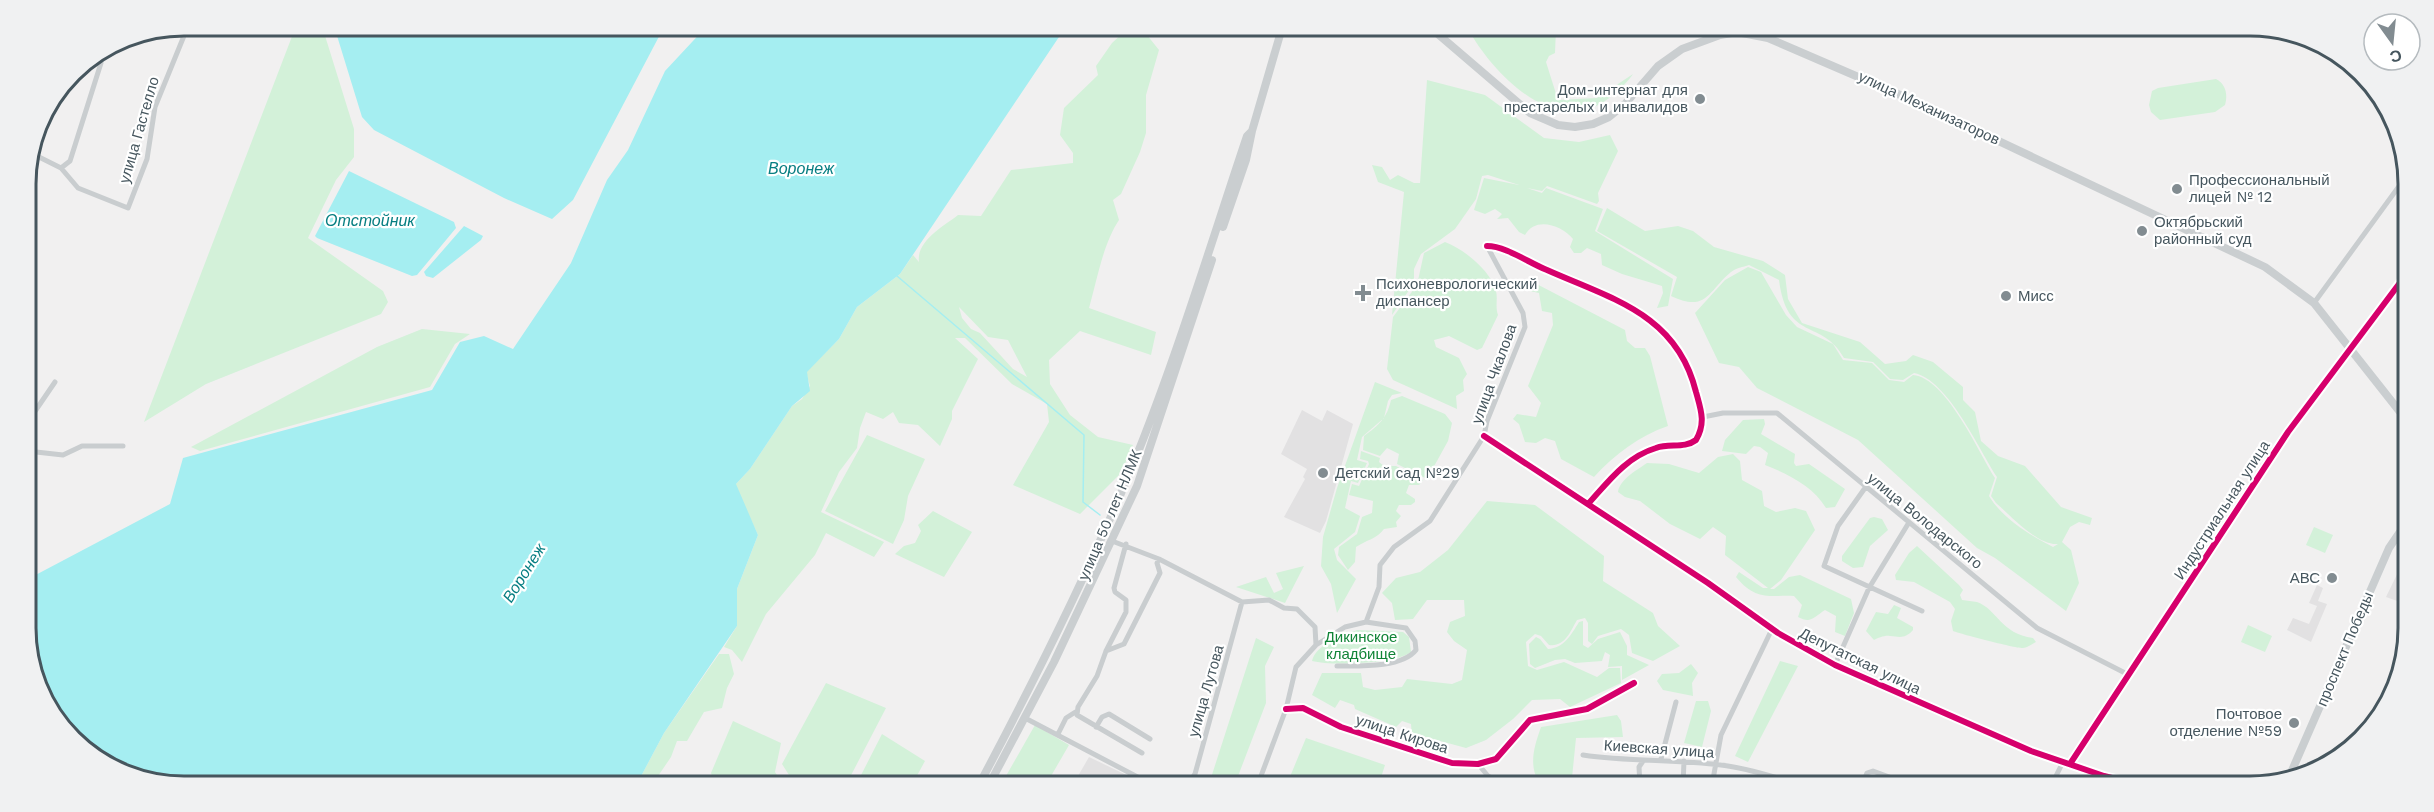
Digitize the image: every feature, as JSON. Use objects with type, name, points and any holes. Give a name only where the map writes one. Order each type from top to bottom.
[{"type":"main road","name":"улица 50 лет НЛМК","points":[[984,776],[1051,647],[1126,483],[1246,160],[1253,136],[1252,130],[1280,36]]},
{"type":"main road","name":"улица Механизаторов","points":[[1440,36],[1530,114],[1558,125],[1575,127],[1593,124],[1609,117],[1658,66],[1682,49],[1715,36]]},
{"type":"main road","name":"улица Механизаторов","points":[[1758,36],[1768,38],[1852,73],[2174,222],[2265,267],[2314,303],[2398,410]]},
{"type":"main road","name":"улица 50 лет НЛМК","points":[[1025,718],[1074,621],[1137,486],[1216,238]]},
{"type":"main road","name":"проспект Победы","points":[[2292,770],[2389,548],[2398,535]]},
{"type":"main road","name":"проспект Победы","points":[[2300,767],[2398,544]]},
{"type":"main road","points":[[1051,647],[1054,662]]},
{"type":"main road","points":[[994,776],[1025,718]]},
{"type":"street","name":"улица Гастелло","points":[[61,168],[78,188],[128,208],[147,159],[155,108],[184,36]]},
{"type":"street","points":[[39,157],[61,168],[70,161],[100,63]]},
{"type":"street","points":[[2314,303],[2398,188]]},
{"type":"street","name":"улица Чкалова","points":[[1366,622],[1379,587],[1380,565],[1394,547],[1430,521],[1484,436],[1487,421],[1525,327],[1523,313],[1487,246],[1567,278],[1656,323],[1670,336],[1685,359],[1703,417]]},
{"type":"street","name":"Индустриальная улица","points":[[2070,764],[2277,448],[2398,285]]},
{"type":"street","points":[[36,410],[55,382]]},
{"type":"street","name":"улица Володарского","points":[[1703,417],[1723,413],[1778,413],[1908,524],[2037,628],[2128,675]]},
{"type":"street","points":[[1588,504],[1618,470],[1637,456],[1657,447],[1686,446],[1694,442],[1701,430],[1703,417]]},
{"type":"street","name":"Депутатская улица","points":[[1484,436],[1708,583],[1772,629],[1835,665],[2031,751],[2109,776]]},
{"type":"street","points":[[36,452],[63,455],[82,446],[123,446]]},
{"type":"street","points":[[1865,488],[1838,526],[1824,566],[1922,611]]},
{"type":"street","points":[[1835,665],[1869,588],[1908,524]]},
{"type":"street","points":[[1112,541],[1126,544],[1159,559],[1242,602],[1269,600],[1284,608],[1297,609],[1316,627],[1316,645]]},
{"type":"street","points":[[1058,734],[1066,718],[1077,711],[1097,676],[1106,651],[1126,612],[1126,600],[1115,592],[1114,588],[1126,544]]},
{"type":"street","points":[[1106,651],[1124,644],[1160,573],[1157,563],[1159,559]]},
{"type":"street","name":"улица Лутова","points":[[1192,776],[1201,752],[1242,602]]},
{"type":"street","points":[[1261,776],[1286,709],[1296,667],[1316,645],[1345,627],[1366,622],[1406,628],[1415,641],[1416,650],[1411,656],[1394,662],[1337,666]]},
{"type":"street","points":[[1713,776],[1721,735],[1772,629]]},
{"type":"street","points":[[1488,776],[1478,764],[1496,759],[1530,720],[1587,709],[1634,683]]},
{"type":"street","points":[[1661,759],[1676,702]]},
{"type":"street","name":"улица Кирова","points":[[1286,709],[1303,708],[1341,727],[1452,763],[1478,764]]},
{"type":"street","points":[[1077,711],[1077,715],[1142,753]]},
{"type":"street","points":[[1096,727],[1102,717],[1109,714],[1150,739]]},
{"type":"street","points":[[1025,718],[1136,776]]},
{"type":"street","name":"Киевская улица","points":[[1583,755],[1643,761],[1661,759],[1715,764],[1765,776]]},
{"type":"street","points":[[1640,776],[1639,767],[1643,761]]},
{"type":"street","points":[[1683,776],[1684,761]]},
{"type":"street","points":[[2056,776],[2063,762]]},
{"type":"street","points":[[1866,776],[1873,771],[1887,776]]},
{"type":"shaded area","name":"Детский сад №29","points":[[1302,410],[1322,421],[1327,410],[1353,424],[1326,521],[1320,533],[1284,517],[1305,479],[1303,477],[1307,469],[1281,454]]},
{"type":"shaded area","points":[[2398,572],[2398,601],[2386,597]]},
{"type":"shaded area","points":[[2317,585],[2323,588],[2318,601],[2327,604],[2311,642],[2287,630],[2293,618],[2309,624],[2317,606],[2309,603]]},
{"type":"shaded area","points":[[1089,757],[1128,776],[1078,776]]},
{"type":"green space","points":[[292,36],[325,36],[354,129],[354,157],[336,180],[308,238],[383,291],[388,302],[381,314],[206,384],[144,422]]},
{"type":"green space","points":[[1120,36],[1148,36],[1159,50],[1146,95],[1146,133],[1121,194],[1113,200],[1119,220],[1105,251],[1089,308],[1156,332],[1151,355],[1080,331],[1049,360],[1050,384],[1070,415],[1098,437],[1133,445],[1121,473],[1080,514],[1013,485],[1049,422],[1047,404],[1012,384],[965,338],[955,338],[978,359],[952,411],[952,419],[940,446],[918,425],[899,423],[893,412],[883,419],[866,412],[860,428],[857,448],[839,472],[821,512],[884,542],[874,557],[826,533],[815,555],[766,614],[742,662],[732,650],[724,647],[737,626],[737,589],[758,535],[735,485],[750,469],[792,406],[802,399],[810,386],[806,372],[839,339],[857,307],[900,274],[913,255],[919,262],[922,247],[932,235],[958,215],[981,216],[1011,170],[1073,163],[1073,153],[1060,135],[1064,108],[1098,75],[1096,66]],"holes":[[[959,307],[988,337],[1008,340],[1027,377],[1013,369],[980,333],[971,329],[962,318]]]},
{"type":"green space","points":[[1472,36],[1556,36],[1555,53],[1549,56],[1546,62],[1558,100],[1597,98],[1633,74],[1614,94],[1593,107],[1572,111],[1551,108],[1531,98],[1512,84]]},
{"type":"green space","points":[[2216,79],[2224,87],[2226,97],[2225,105],[2215,112],[2160,120],[2151,112],[2149,105],[2152,91],[2158,88]]},
{"type":"green space","points":[[1427,80],[1485,95],[1544,138],[1579,142],[1610,135],[1618,151],[1598,193],[1597,204],[1547,186],[1542,191],[1527,188],[1542,193],[1546,188],[1603,209],[1595,231],[1673,279],[1668,306],[1657,308],[1663,293],[1662,286],[1622,274],[1602,265],[1601,254],[1587,248],[1581,253],[1574,253],[1570,247],[1573,239],[1556,227],[1542,224],[1529,229],[1525,235],[1519,232],[1508,218],[1497,219],[1502,214],[1495,209],[1485,214],[1474,210],[1484,178],[1519,185],[1488,175],[1482,176],[1476,199],[1455,229],[1421,254],[1414,269],[1414,283],[1392,315],[1404,192],[1378,182],[1372,165],[1382,167],[1390,180],[1398,175],[1414,183],[1420,183]]},
{"type":"green space","points":[[1607,208],[1645,231],[1678,226],[1693,231],[1714,247],[1763,261],[1785,275],[1788,299],[1802,323],[1860,342],[1885,364],[1906,361],[1913,355],[1933,362],[1963,387],[1963,400],[1975,412],[1981,441],[1998,456],[2025,466],[2061,507],[2092,518],[2090,525],[2079,522],[2070,527],[2062,542],[2071,550],[2079,583],[2066,611],[1995,558],[1977,548],[1858,440],[1757,388],[1739,367],[1719,363],[1695,313],[1725,280],[1748,267],[1761,272],[1786,315],[1797,327],[1832,344],[1797,322],[1789,313],[1783,300],[1779,280],[1749,265],[1731,272],[1706,298],[1700,301],[1683,301],[1671,296],[1677,277],[1597,231]],"holes":[[[1833,344],[1844,358],[1873,362],[1890,379],[1903,380],[1914,373],[1927,378],[1939,388],[1961,417],[1997,477],[1991,496],[1996,503],[2034,535],[2042,540],[2058,544],[2053,547],[2027,532],[2001,512],[1989,496],[1995,478],[1960,418],[1937,389],[1925,379],[1913,375],[1904,382],[1889,380],[1872,363],[1843,360]]]},
{"type":"green space","points":[[1445,242],[1468,255],[1483,269],[1493,283],[1497,294],[1498,315],[1482,348],[1477,350],[1449,336],[1434,340],[1436,347],[1459,358],[1467,374],[1463,380],[1464,391],[1456,396],[1457,409],[1393,380],[1387,369],[1393,317],[1417,285],[1424,253]]},
{"type":"green space","points":[[1529,280],[1625,330],[1627,341],[1635,348],[1645,348],[1650,356],[1668,426],[1628,447],[1594,477],[1561,459],[1555,441],[1545,438],[1536,443],[1525,442],[1519,424],[1513,419],[1517,414],[1536,417],[1541,403],[1528,386],[1553,325],[1552,313],[1542,311],[1539,293],[1530,291],[1527,285]]},
{"type":"green space","points":[[422,329],[470,334],[455,344],[430,387],[200,451],[191,447],[377,347]]},
{"type":"green space","points":[[1375,382],[1402,393],[1392,395],[1388,401],[1384,418],[1362,437],[1357,460],[1367,463],[1358,483],[1351,481],[1345,508],[1360,516],[1355,532],[1334,549],[1337,560],[1356,579],[1337,613],[1331,584],[1321,566],[1323,537],[1337,488]]},
{"type":"green space","points":[[1402,396],[1445,414],[1452,423],[1448,441],[1427,479],[1397,464],[1399,454],[1387,448],[1380,456],[1363,450],[1364,436],[1382,421],[1391,400]]},
{"type":"green space","points":[[1764,419],[1765,424],[1761,434],[1795,454],[1796,466],[1809,464],[1845,489],[1835,507],[1826,508],[1807,487],[1765,465],[1768,453],[1760,447],[1754,446],[1746,454],[1722,451],[1725,440],[1743,420]]},
{"type":"green space","points":[[867,435],[925,459],[908,496],[904,520],[893,544],[825,511]]},
{"type":"green space","points":[[1361,451],[1380,458],[1379,462],[1384,466],[1396,466],[1423,480],[1419,485],[1409,485],[1406,493],[1415,499],[1415,502],[1411,505],[1399,505],[1396,511],[1401,516],[1396,522],[1397,527],[1384,529],[1375,537],[1356,547],[1355,562],[1348,570],[1338,555],[1339,547],[1357,534],[1362,517],[1372,513],[1373,501],[1349,495],[1352,484],[1359,486],[1369,464],[1368,461],[1360,459]]},
{"type":"green space","points":[[1733,454],[1740,461],[1742,480],[1762,491],[1764,506],[1776,512],[1795,508],[1806,511],[1815,530],[1781,580],[1770,589],[1774,589],[1789,577],[1800,575],[1851,599],[1854,613],[1845,636],[1835,632],[1836,616],[1825,610],[1812,619],[1802,619],[1798,617],[1802,605],[1794,596],[1763,595],[1743,585],[1736,577],[1739,572],[1763,588],[1768,588],[1725,555],[1726,536],[1713,527],[1700,539],[1670,524],[1640,501],[1625,497],[1618,492],[1625,479],[1647,463],[1669,464],[1699,473],[1718,457]]},
{"type":"green space","points":[[1487,501],[1535,505],[1604,556],[1603,581],[1653,613],[1658,626],[1680,646],[1653,661],[1632,653],[1629,635],[1621,629],[1598,636],[1592,644],[1588,641],[1588,623],[1585,618],[1577,620],[1566,638],[1559,644],[1549,645],[1541,636],[1535,634],[1526,642],[1528,666],[1537,670],[1564,662],[1597,677],[1609,668],[1620,668],[1621,683],[1570,707],[1560,699],[1532,700],[1513,719],[1486,740],[1466,748],[1422,736],[1416,740],[1412,738],[1411,724],[1402,721],[1396,727],[1355,709],[1354,705],[1340,700],[1335,708],[1312,695],[1322,673],[1361,673],[1363,687],[1375,690],[1402,687],[1407,679],[1452,684],[1462,680],[1467,650],[1454,641],[1447,632],[1450,622],[1465,616],[1464,600],[1427,600],[1413,619],[1395,620],[1392,603],[1382,593],[1396,578],[1420,572],[1448,550]]},
{"type":"green space","points":[[933,511],[972,532],[944,577],[895,554],[904,546],[915,543],[921,531],[918,525]]},
{"type":"green space","points":[[1870,518],[1882,519],[1888,530],[1870,546],[1863,567],[1853,568],[1842,561],[1842,556]]},
{"type":"green space","points":[[2314,527],[2333,535],[2325,553],[2306,545]]},
{"type":"green space","points":[[1917,546],[1959,585],[1963,590],[1960,595],[1962,600],[1984,605],[2006,627],[2022,636],[2033,638],[2036,642],[2019,648],[1953,631],[1951,621],[1955,609],[1950,602],[1914,582],[1896,580],[1895,575],[1909,553]]},
{"type":"green space","points":[[1304,566],[1285,603],[1236,587],[1266,577],[1274,593],[1283,589],[1276,573]]},
{"type":"green space","points":[[1894,605],[1901,608],[1897,618],[1913,627],[1913,630],[1905,636],[1886,636],[1874,640],[1866,631],[1876,612],[1888,614]]},
{"type":"green space","points":[[1583,621],[1583,645],[1588,648],[1598,639],[1620,632],[1627,646],[1627,655],[1649,665],[1622,680],[1622,666],[1608,667],[1610,655],[1605,652],[1602,661],[1575,663],[1565,659],[1555,660],[1535,668],[1530,664],[1529,644],[1536,637],[1548,649],[1554,648],[1566,640],[1579,622]]},
{"type":"green space","points":[[2248,625],[2272,636],[2265,652],[2241,642]]},
{"type":"green space","name":"Дикинское кладбище","points":[[1357,630],[1403,632],[1409,637],[1411,652],[1392,659],[1363,663],[1312,661],[1324,645]]},
{"type":"green space","points":[[1256,638],[1274,647],[1265,666],[1266,703],[1238,776],[1212,776]]},
{"type":"green space","points":[[719,654],[729,654],[734,674],[727,688],[722,708],[704,712],[687,741],[677,741],[671,757],[658,776],[641,776],[664,733]]},
{"type":"green space","points":[[1780,661],[1798,666],[1748,762],[1735,756]]},
{"type":"green space","points":[[1691,664],[1698,673],[1692,683],[1693,696],[1663,690],[1657,681],[1662,674],[1679,673]]},
{"type":"green space","points":[[826,683],[886,708],[851,776],[790,776],[782,764]]},
{"type":"green space","points":[[1696,701],[1708,701],[1711,711],[1702,747],[1684,743]]},
{"type":"green space","points":[[1617,715],[1621,721],[1623,737],[1576,738],[1572,776],[1536,776],[1533,763],[1534,749],[1541,727]]},
{"type":"green space","points":[[733,721],[781,743],[775,772],[778,776],[712,776],[711,773]]},
{"type":"green space","points":[[1035,725],[1069,745],[1051,776],[1006,776]]},
{"type":"green space","points":[[882,734],[925,761],[917,776],[861,776]]},
{"type":"green space","points":[[1306,738],[1385,765],[1382,776],[1290,776]]},
{"type":"water","points":[[337,36],[659,36],[573,200],[552,219],[504,198],[374,130],[362,117]]},
{"type":"water","name":"Воронеж","points":[[698,36],[1060,36],[900,274],[857,307],[839,339],[807,372],[810,391],[792,406],[750,469],[736,484],[758,535],[737,589],[737,626],[664,733],[641,776],[165,775],[127,765],[110,756],[79,733],[61,710],[44,676],[37,647],[36,575],[170,504],[183,458],[432,390],[460,342],[484,336],[513,349],[571,263],[607,180],[628,150],[665,71]]},
{"type":"water","name":"Отстойник","points":[[349,171],[454,222],[456,228],[417,275],[412,276],[315,236]]},
{"type":"water","name":"Отстойник","points":[[464,226],[483,236],[481,240],[433,278],[426,276],[424,272]]},
{"type":"waterway","points":[[897,276],[1084,435],[1083,502],[1100,515]]},
{"type":"cycle path","points":[[1487,246],[1510,252],[1595,290],[1639,313],[1658,327],[1674,344],[1687,366],[1702,416],[1701,428],[1696,440],[1687,444],[1656,448],[1636,457],[1618,471],[1588,504]]},
{"type":"cycle path","points":[[2070,764],[2288,432],[2398,285]]},
{"type":"cycle path","points":[[1484,436],[1708,583],[1778,633],[1835,665],[2031,751],[2104,776]]},
{"type":"cycle path","points":[[1286,709],[1303,708],[1341,727],[1452,763],[1478,764],[1496,759],[1530,720],[1587,709],[1634,683]]},
{"type":"place","name":"Дом-интернат для престарелых и инвалидов","points":[[1700,99]]},
{"type":"place","name":"Профессиональный лицей № 12","points":[[2177,189]]},
{"type":"place","name":"Октябрьский районный суд","points":[[2142,231]]},
{"type":"place","name":"Психоневрологический диспансер","points":[[1363,293]]},
{"type":"place","name":"Мисс","points":[[2006,296]]},
{"type":"place","name":"Детский сад №29","points":[[1323,473]]},
{"type":"place","name":"АВС","points":[[2332,578]]},
{"type":"place","name":"Почтовое отделение №59","points":[[2294,723]]}]
